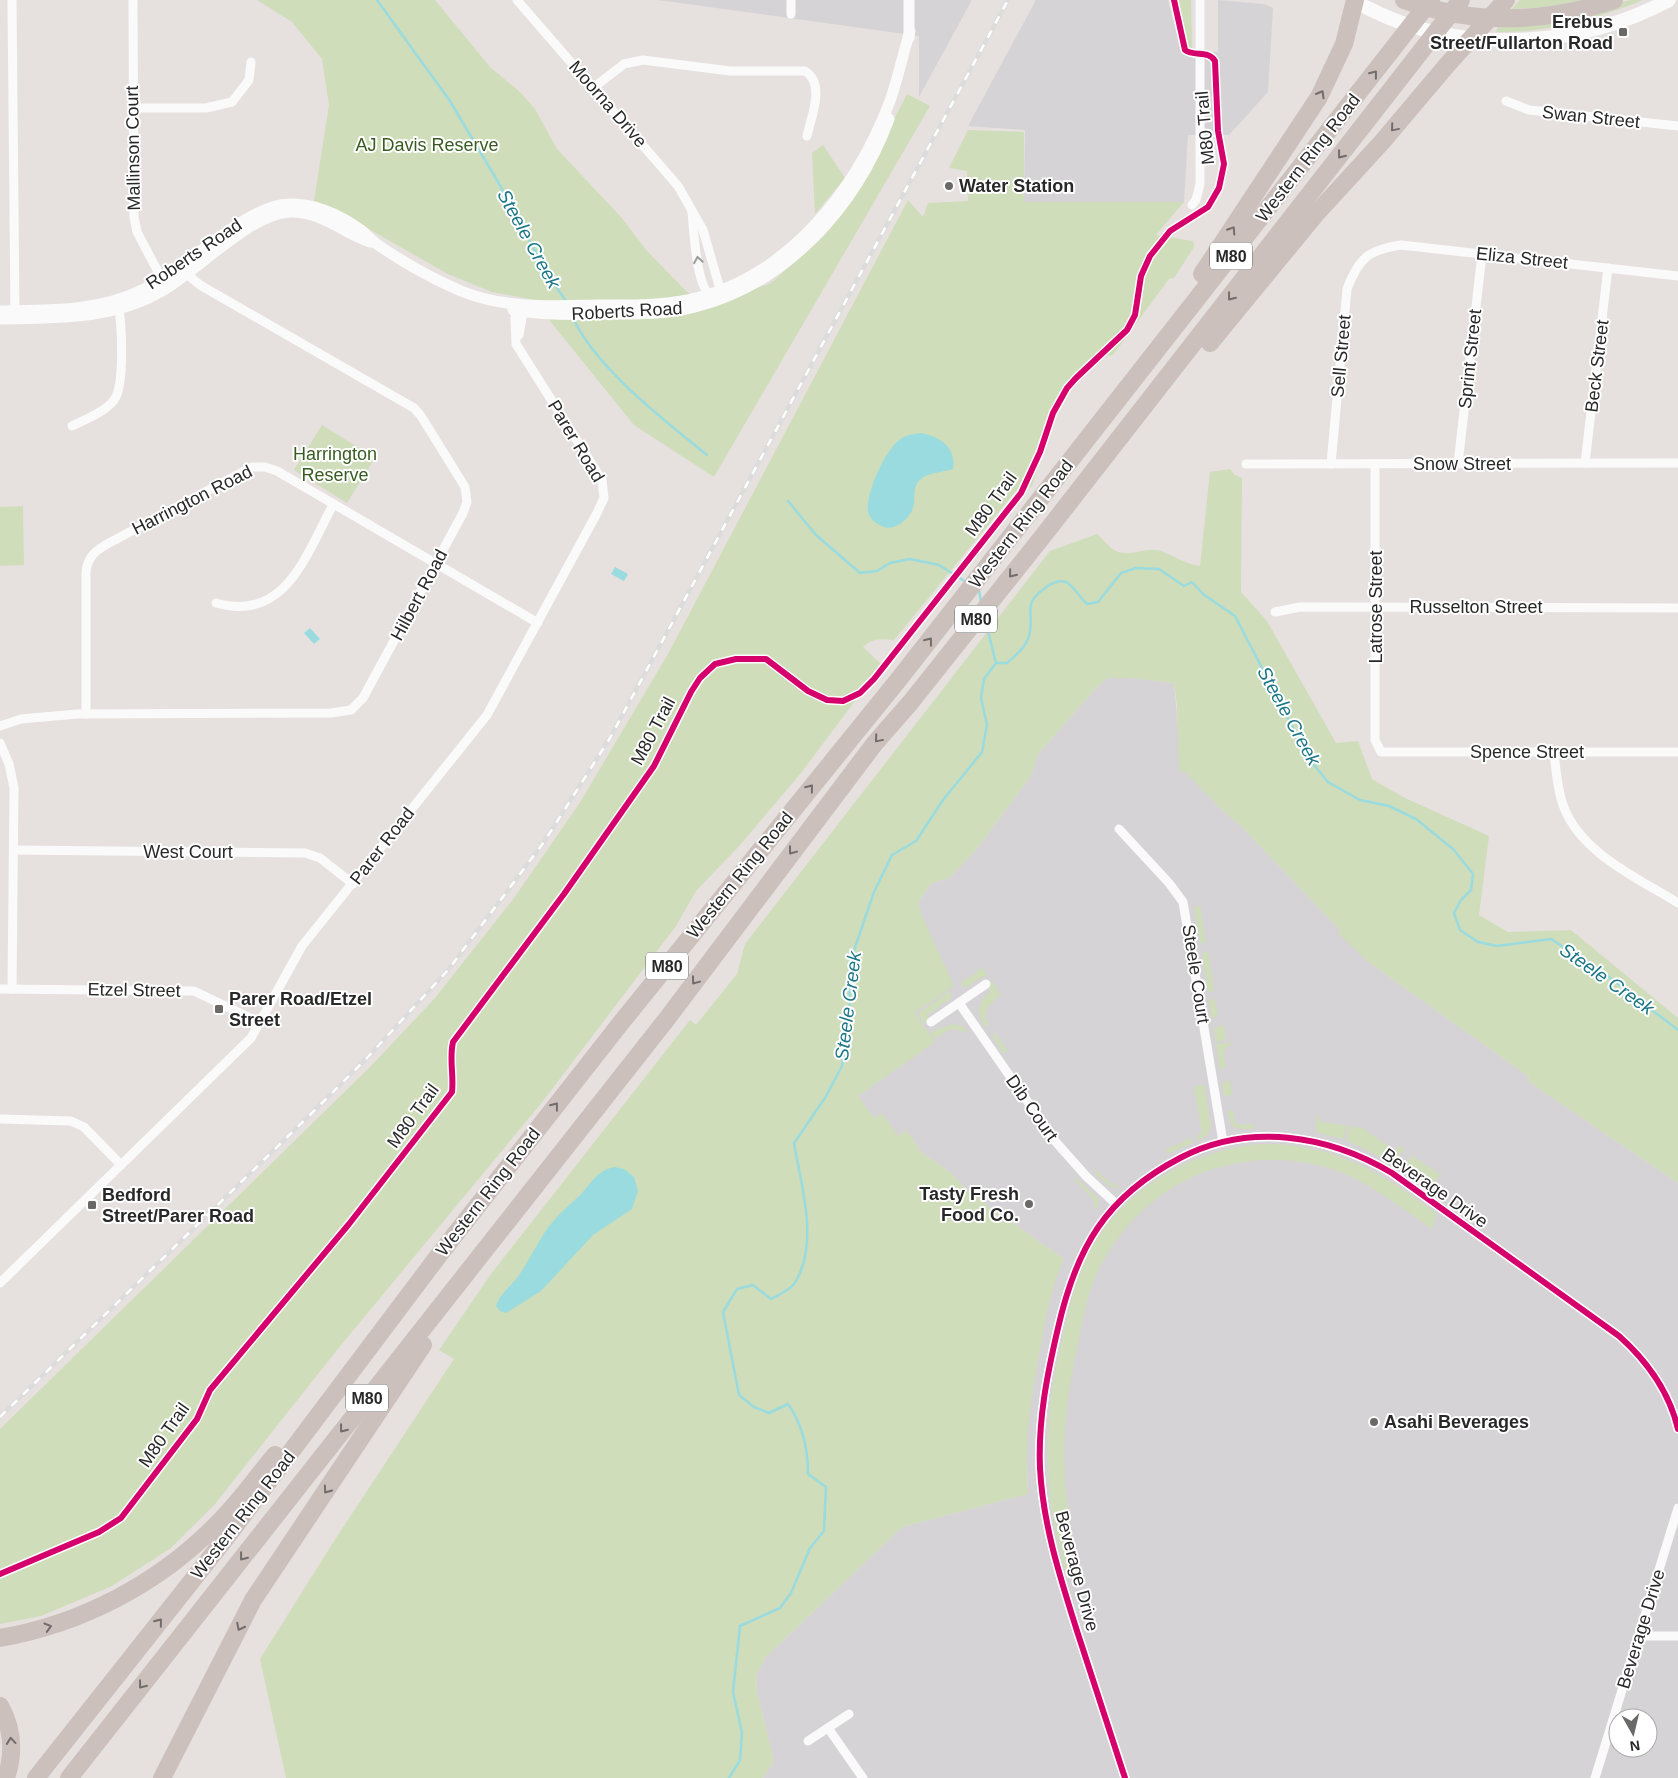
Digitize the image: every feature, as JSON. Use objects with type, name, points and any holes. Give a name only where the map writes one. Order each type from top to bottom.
[{"type":"highway","points":[[1030,511],[1150,343],[1207,268],[1320,97],[1344,44],[1354,0]]},
{"type":"highway","points":[[1404,0],[1465,16],[1526,19],[1570,13],[1614,0]]},
{"type":"highway","name":"Western Ring Road","points":[[36,1778],[229,1534],[439,1255],[620,1024],[899,679],[1431,0]]},
{"type":"highway","name":"Western Ring Road","points":[[69,1778],[666,1020],[821,812],[875,743],[910,703],[1043,536],[1461,0]]},
{"type":"highway","points":[[1043,536],[1144,422],[1315,216],[1506,0]]},
{"type":"highway","points":[[162,1778],[254,1600],[409,1364],[666,1020]]},
{"type":"highway","points":[[0,1638],[57,1625],[109,1603],[155,1575],[195,1545],[217,1524],[275,1455],[385,1313],[439,1255]]},
{"type":"highway","points":[[171,1778],[208,1690]]},
{"type":"highway","points":[[0,1706],[7,1722],[11,1744],[11,1760],[6,1778]]},
{"type":"main road","points":[[1354,0],[1390,18],[1426,30],[1465,38],[1506,40],[1540,38],[1586,31],[1626,19],[1669,0]]},
{"type":"street","points":[[12,0],[15,315]]},
{"type":"street","name":"Mallinson Court","points":[[133,0],[134,217],[137,232],[164,284]]},
{"type":"street","name":"Moorna Drive","points":[[517,0],[672,177],[703,230],[715,294]]},
{"type":"street","points":[[791,0],[791,14]]},
{"type":"street","name":"Roberts Road","points":[[0,319],[15,315],[118,304],[164,284],[184,271],[249,217],[265,208],[287,204],[308,205],[328,210],[361,230],[377,244],[447,284],[490,301],[519,309],[662,312],[693,307],[715,294],[746,288],[784,265],[813,239],[837,212],[866,168],[884,135],[905,73],[910,31],[909,0]]},
{"type":"street","points":[[1192,205],[1196,200],[1200,184],[1200,0]]},
{"type":"street","points":[[594,88],[624,64],[643,60],[730,71],[805,72],[813,78],[816,89],[807,136]]},
{"type":"street","points":[[132,108],[206,108],[232,102],[249,80],[251,62]]},
{"type":"street","name":"Swan Street","points":[[1506,101],[1529,110],[1678,126]]},
{"type":"street","name":"Moorna Drive","points":[[692,213],[701,279],[715,294]]},
{"type":"street","name":"Eliza Street","points":[[1368,254],[1381,248],[1401,246],[1678,276]]},
{"type":"street","name":"Sell Street","points":[[1331,464],[1347,289],[1355,269],[1368,254]]},
{"type":"street","name":"Sprint Street","points":[[1458,464],[1482,254]]},
{"type":"street","name":"Beck Street","points":[[1585,463],[1608,268]]},
{"type":"street","name":"Hilbert Road","points":[[0,726],[21,720],[86,714],[347,712],[364,698],[464,512],[466,492],[421,416],[410,406],[200,285],[184,271]]},
{"type":"street","points":[[72,426],[108,406],[118,393],[120,380],[118,304]]},
{"type":"street","name":"Parer Road","points":[[0,1283],[246,1044],[261,1023],[298,952],[487,715],[596,515],[604,498],[604,489],[595,468],[521,352],[519,309]]},
{"type":"street","name":"Roberts Road","points":[[0,311],[15,315]]},
{"type":"street","name":"Snow Street","points":[[1246,464],[1678,463]]},
{"type":"street","name":"Latrose Street","points":[[1375,464],[1375,740],[1378,749]]},
{"type":"street","name":"Harrington Road","points":[[86,714],[86,568],[90,557],[97,549],[252,467],[271,468],[538,623]]},
{"type":"street","points":[[216,602],[234,608],[246,608],[272,598],[295,574],[333,505]]},
{"type":"street","name":"Russelton Street","points":[[1275,612],[1300,607],[1678,608]]},
{"type":"street","points":[[0,743],[9,764],[14,788],[12,989]]},
{"type":"street","name":"Spence Street","points":[[1378,749],[1384,753],[1678,752]]},
{"type":"street","points":[[1554,752],[1557,784],[1563,806],[1580,835],[1595,850],[1678,904]]},
{"type":"street","name":"Steele Court","points":[[1119,829],[1169,883],[1183,902],[1223,1142]]},
{"type":"street","name":"West Court","points":[[14,850],[305,853],[320,858],[352,884]]},
{"type":"street","points":[[931,1022],[986,984]]},
{"type":"street","name":"Etzel Street","points":[[0,989],[194,991],[261,1023]]},
{"type":"street","name":"Dib Court","points":[[959,1003],[1055,1141],[1086,1176],[1116,1204]]},
{"type":"street","points":[[0,1119],[71,1121],[84,1127],[122,1165]]},
{"type":"street","name":"Beverage Drive","points":[[1125,1778],[1052,1551],[1046,1523],[1040,1468],[1044,1399],[1069,1285],[1087,1243],[1116,1204],[1131,1190],[1167,1164],[1184,1155],[1223,1142],[1265,1137],[1304,1139],[1348,1150],[1392,1174],[1619,1336],[1634,1350],[1658,1381],[1674,1413],[1678,1429]]},
{"type":"street","name":"Beverage Drive","points":[[1594,1778],[1678,1508]]},
{"type":"street","points":[[1638,1636],[1678,1636]]},
{"type":"street","points":[[808,1741],[849,1714]]},
{"type":"street","points":[[828,1728],[863,1778]]},
{"type":"shaded area","points":[[658,0],[972,0],[919,97],[919,36]]},
{"type":"shaded area","points":[[1036,0],[1168,0],[1181,51],[1218,52],[1218,0],[1264,4],[1273,8],[1268,92],[1229,135],[1188,135],[1184,202],[1024,202],[1025,130],[968,126]]},
{"type":"shaded area","points":[[1107,678],[1132,678],[1174,683],[1182,772],[1184,770],[1220,808],[1241,826],[1367,961],[1528,1076],[1529,1082],[1678,1183],[1678,1778],[763,1778],[774,1761],[757,1692],[756,1675],[765,1658],[902,1527],[1028,1494],[1026,1446],[1030,1403],[1051,1288],[1064,1259],[970,1193],[950,1172],[922,1153],[906,1130],[898,1136],[874,1119],[858,1096],[934,1042],[914,1013],[922,916],[918,903],[931,883],[949,878],[975,851],[1031,776],[1038,754]]},
{"type":"green space","name":"AJ Davis Reserve","points":[[257,0],[435,0],[490,67],[521,93],[535,109],[557,149],[621,217],[647,251],[703,308],[771,283],[825,235],[870,166],[907,94],[930,106],[714,477],[634,425],[550,321],[553,316],[535,300],[492,292],[448,274],[332,208],[314,201],[329,105],[322,59],[292,22]]},
{"type":"green space","points":[[1176,0],[1191,0],[1192,50],[1190,51],[1187,50],[1182,35]]},
{"type":"green space","points":[[1520,0],[1581,0],[1552,7],[1512,9]]},
{"type":"green space","points":[[1630,0],[1643,0],[1589,19],[1571,23],[1534,30],[1496,32],[1498,26],[1562,21]]},
{"type":"green space","points":[[968,130],[1024,132],[1024,202],[1184,202],[1156,235],[1193,241],[1194,247],[1174,278],[1169,279],[1113,355],[1105,357],[1094,365],[1081,377],[1071,391],[1062,405],[1048,437],[1032,486],[1015,492],[894,640],[877,640],[863,647],[882,665],[801,773],[740,845],[696,891],[676,926],[543,1101],[337,1350],[215,1504],[171,1548],[112,1586],[41,1616],[0,1624],[0,1429],[372,1065],[435,998],[514,898],[579,804],[668,654],[908,200],[923,217],[928,203],[968,201],[967,171],[949,168]]},
{"type":"green space","points":[[823,145],[845,178],[815,214],[812,153]]},
{"type":"green space","name":"Harrington Reserve","points":[[322,425],[375,458],[347,503],[294,470]]},
{"type":"green space","points":[[1230,469],[1235,475],[1242,478],[1241,592],[1267,621],[1336,743],[1358,741],[1372,779],[1403,797],[1489,836],[1479,915],[1508,932],[1571,930],[1678,1018],[1678,1183],[1529,1082],[1528,1076],[1367,961],[1338,933],[1340,930],[1241,826],[1220,808],[1184,771],[1182,773],[1179,768],[1177,706],[1174,683],[1132,678],[1107,678],[1038,754],[1031,776],[975,851],[949,878],[931,883],[918,903],[922,916],[954,986],[914,1013],[935,1042],[858,1096],[874,1118],[882,1113],[898,1136],[906,1130],[922,1153],[950,1172],[970,1193],[1064,1259],[1049,1304],[1033,1386],[1027,1440],[1028,1494],[902,1527],[765,1658],[756,1675],[757,1692],[774,1761],[763,1778],[286,1778],[260,1659],[334,1541],[454,1359],[439,1350],[491,1274],[690,1020],[696,1025],[737,974],[745,944],[1050,551],[1097,534],[1114,550],[1120,552],[1161,551],[1200,566],[1210,472]]},
{"type":"green space","points":[[23,506],[24,565],[0,566],[0,507]]},
{"type":"green space","points":[[1200,906],[1206,942],[1202,943],[1200,941],[1194,907]]},
{"type":"green space","points":[[1208,951],[1214,991],[1208,992],[1202,954]]},
{"type":"green space","points":[[982,968],[988,976],[979,978],[966,988],[960,984]]},
{"type":"green space","points":[[992,981],[1001,995],[988,1008],[986,1021],[989,1026],[985,1026],[979,1012],[983,1000],[990,992],[989,986]]},
{"type":"green space","points":[[950,991],[951,998],[927,1015],[928,1020],[925,1025],[917,1014]]},
{"type":"green space","points":[[1215,999],[1218,1017],[1212,1018],[1209,1000]]},
{"type":"green space","points":[[953,1024],[963,1026],[967,1030],[966,1033],[950,1029],[935,1039],[930,1032]]},
{"type":"green space","points":[[1224,1025],[1226,1040],[1216,1042],[1214,1028]]},
{"type":"green space","points":[[994,1032],[1008,1052],[1003,1053],[993,1037]]},
{"type":"green space","points":[[1232,1042],[1224,1052],[1226,1068],[1220,1069],[1216,1044]]},
{"type":"green space","points":[[1230,1080],[1232,1095],[1224,1096],[1222,1083]]},
{"type":"green space","points":[[1198,1085],[1204,1085],[1211,1126],[1207,1135],[1198,1141],[1196,1136],[1202,1133],[1194,1088]]},
{"type":"green space","points":[[1233,1110],[1235,1123],[1239,1125],[1255,1124],[1253,1129],[1240,1129],[1232,1126],[1227,1111]]},
{"type":"green space","points":[[1317,1114],[1319,1115],[1319,1121],[1348,1126],[1343,1139],[1315,1132]]},
{"type":"green space","points":[[1351,1126],[1362,1128],[1395,1151],[1399,1145],[1404,1149],[1396,1160],[1391,1162],[1346,1140]]},
{"type":"green space","points":[[1191,1138],[1192,1143],[1167,1154],[1165,1150]]},
{"type":"green space","points":[[1256,1144],[1308,1148],[1331,1154],[1373,1172],[1436,1213],[1432,1229],[1379,1192],[1351,1177],[1321,1166],[1282,1160],[1243,1162],[1197,1175],[1161,1195],[1145,1208],[1117,1239],[1096,1275],[1087,1302],[1071,1377],[1065,1433],[1065,1488],[1074,1544],[1082,1572],[1070,1576],[1066,1573],[1053,1517],[1048,1461],[1048,1433],[1054,1377],[1077,1280],[1094,1245],[1110,1221],[1129,1201],[1151,1184],[1175,1169],[1201,1158],[1228,1149]]},
{"type":"green space","points":[[1415,1151],[1413,1156],[1439,1174],[1444,1170],[1429,1189],[1403,1170]]},
{"type":"green space","points":[[1095,1169],[1110,1183],[1122,1187],[1118,1188],[1107,1184],[1095,1173]]},
{"type":"green space","points":[[1073,1179],[1077,1179],[1098,1199],[1099,1210],[1095,1207],[1093,1199]]},
{"type":"water","points":[[920,433],[934,437],[945,444],[954,461],[953,469],[925,476],[921,479],[915,487],[911,513],[899,525],[889,528],[884,527],[872,520],[868,512],[873,483],[883,461],[896,443],[906,436]]},
{"type":"water","points":[[615,567],[628,574],[624,581],[611,574]]},
{"type":"water","points":[[310,628],[320,639],[314,644],[304,633]]},
{"type":"water","points":[[614,1167],[624,1169],[634,1177],[638,1191],[632,1209],[593,1235],[541,1291],[506,1313],[500,1311],[496,1306],[500,1298],[517,1278],[551,1224],[596,1177],[603,1171]]},
{"type":"waterway","name":"Steele Creek","points":[[377,0],[450,101],[501,187],[549,277],[566,301]]},
{"type":"waterway","name":"Steele Creek","points":[[573,318],[584,337],[614,374],[707,455]]},
{"type":"waterway","name":"Steele Creek","points":[[788,501],[816,535],[860,573],[877,571],[890,563],[910,559],[939,565],[966,582]]},
{"type":"waterway","name":"Steele Creek","points":[[985,619],[996,663],[1007,663],[1020,651],[1028,640],[1031,628],[1030,609],[1034,598],[1052,584],[1066,582],[1087,604],[1098,602],[1121,573],[1136,568],[1159,569],[1184,586],[1192,582],[1203,594],[1235,616],[1309,759],[1328,782],[1360,800],[1389,806],[1416,819],[1453,849],[1473,874],[1471,890],[1461,900],[1454,913],[1460,930],[1478,942],[1497,946],[1551,939],[1605,974],[1678,1030]]},
{"type":"waterway","name":"Steele Creek","points":[[979,590],[981,602]]},
{"type":"waterway","name":"Steele Creek","points":[[729,1778],[740,1760],[742,1733],[733,1692],[740,1626],[780,1608],[791,1593],[810,1548],[824,1531],[826,1487],[808,1474],[804,1437],[788,1404],[769,1413],[754,1407],[739,1395],[723,1312],[737,1289],[753,1285],[771,1299],[781,1294],[794,1284],[803,1265],[807,1231],[806,1213],[794,1143],[825,1098],[842,1066],[850,1013],[849,965],[874,892],[892,855],[916,841],[943,800],[982,752],[987,725],[981,698],[984,679],[996,663]]},
{"type":"railway","points":[[0,1417],[367,1058],[448,970],[544,842],[610,738],[1008,0]]},
{"type":"cycle path","name":"M80 Trail","points":[[0,1574],[99,1532],[121,1518],[197,1419],[210,1390],[349,1224],[452,1092],[451,1055],[453,1042],[564,894],[654,766],[700,678],[715,664],[736,659],[766,659],[808,691],[827,700],[843,701],[860,693],[874,679],[1021,493],[1040,452],[1053,413],[1067,388],[1127,330],[1135,315],[1141,276],[1150,256],[1170,231],[1208,207],[1219,188],[1224,164],[1218,131],[1215,61],[1209,56],[1185,50],[1174,0]]},
{"type":"cycle path","points":[[1125,1778],[1064,1591],[1053,1551],[1042,1489],[1040,1432],[1050,1363],[1065,1300],[1074,1274],[1085,1250],[1113,1208],[1154,1173],[1180,1158],[1206,1147],[1233,1140],[1261,1137],[1315,1142],[1367,1160],[1392,1173],[1619,1336],[1648,1366],[1663,1389],[1678,1429]]},
{"type":"place","name":"Erebus Street/Fullarton Road","points":[[1623,32]]},
{"type":"place","name":"Water Station","points":[[949,186]]},
{"type":"place","name":"Parer Road/Etzel Street","points":[[219,1009]]},
{"type":"place","name":"Tasty Fresh Food Co.","points":[[1029,1204]]},
{"type":"place","name":"Bedford Street/Parer Road","points":[[92,1205]]},
{"type":"place","name":"Asahi Beverages","points":[[1374,1422]]}]
